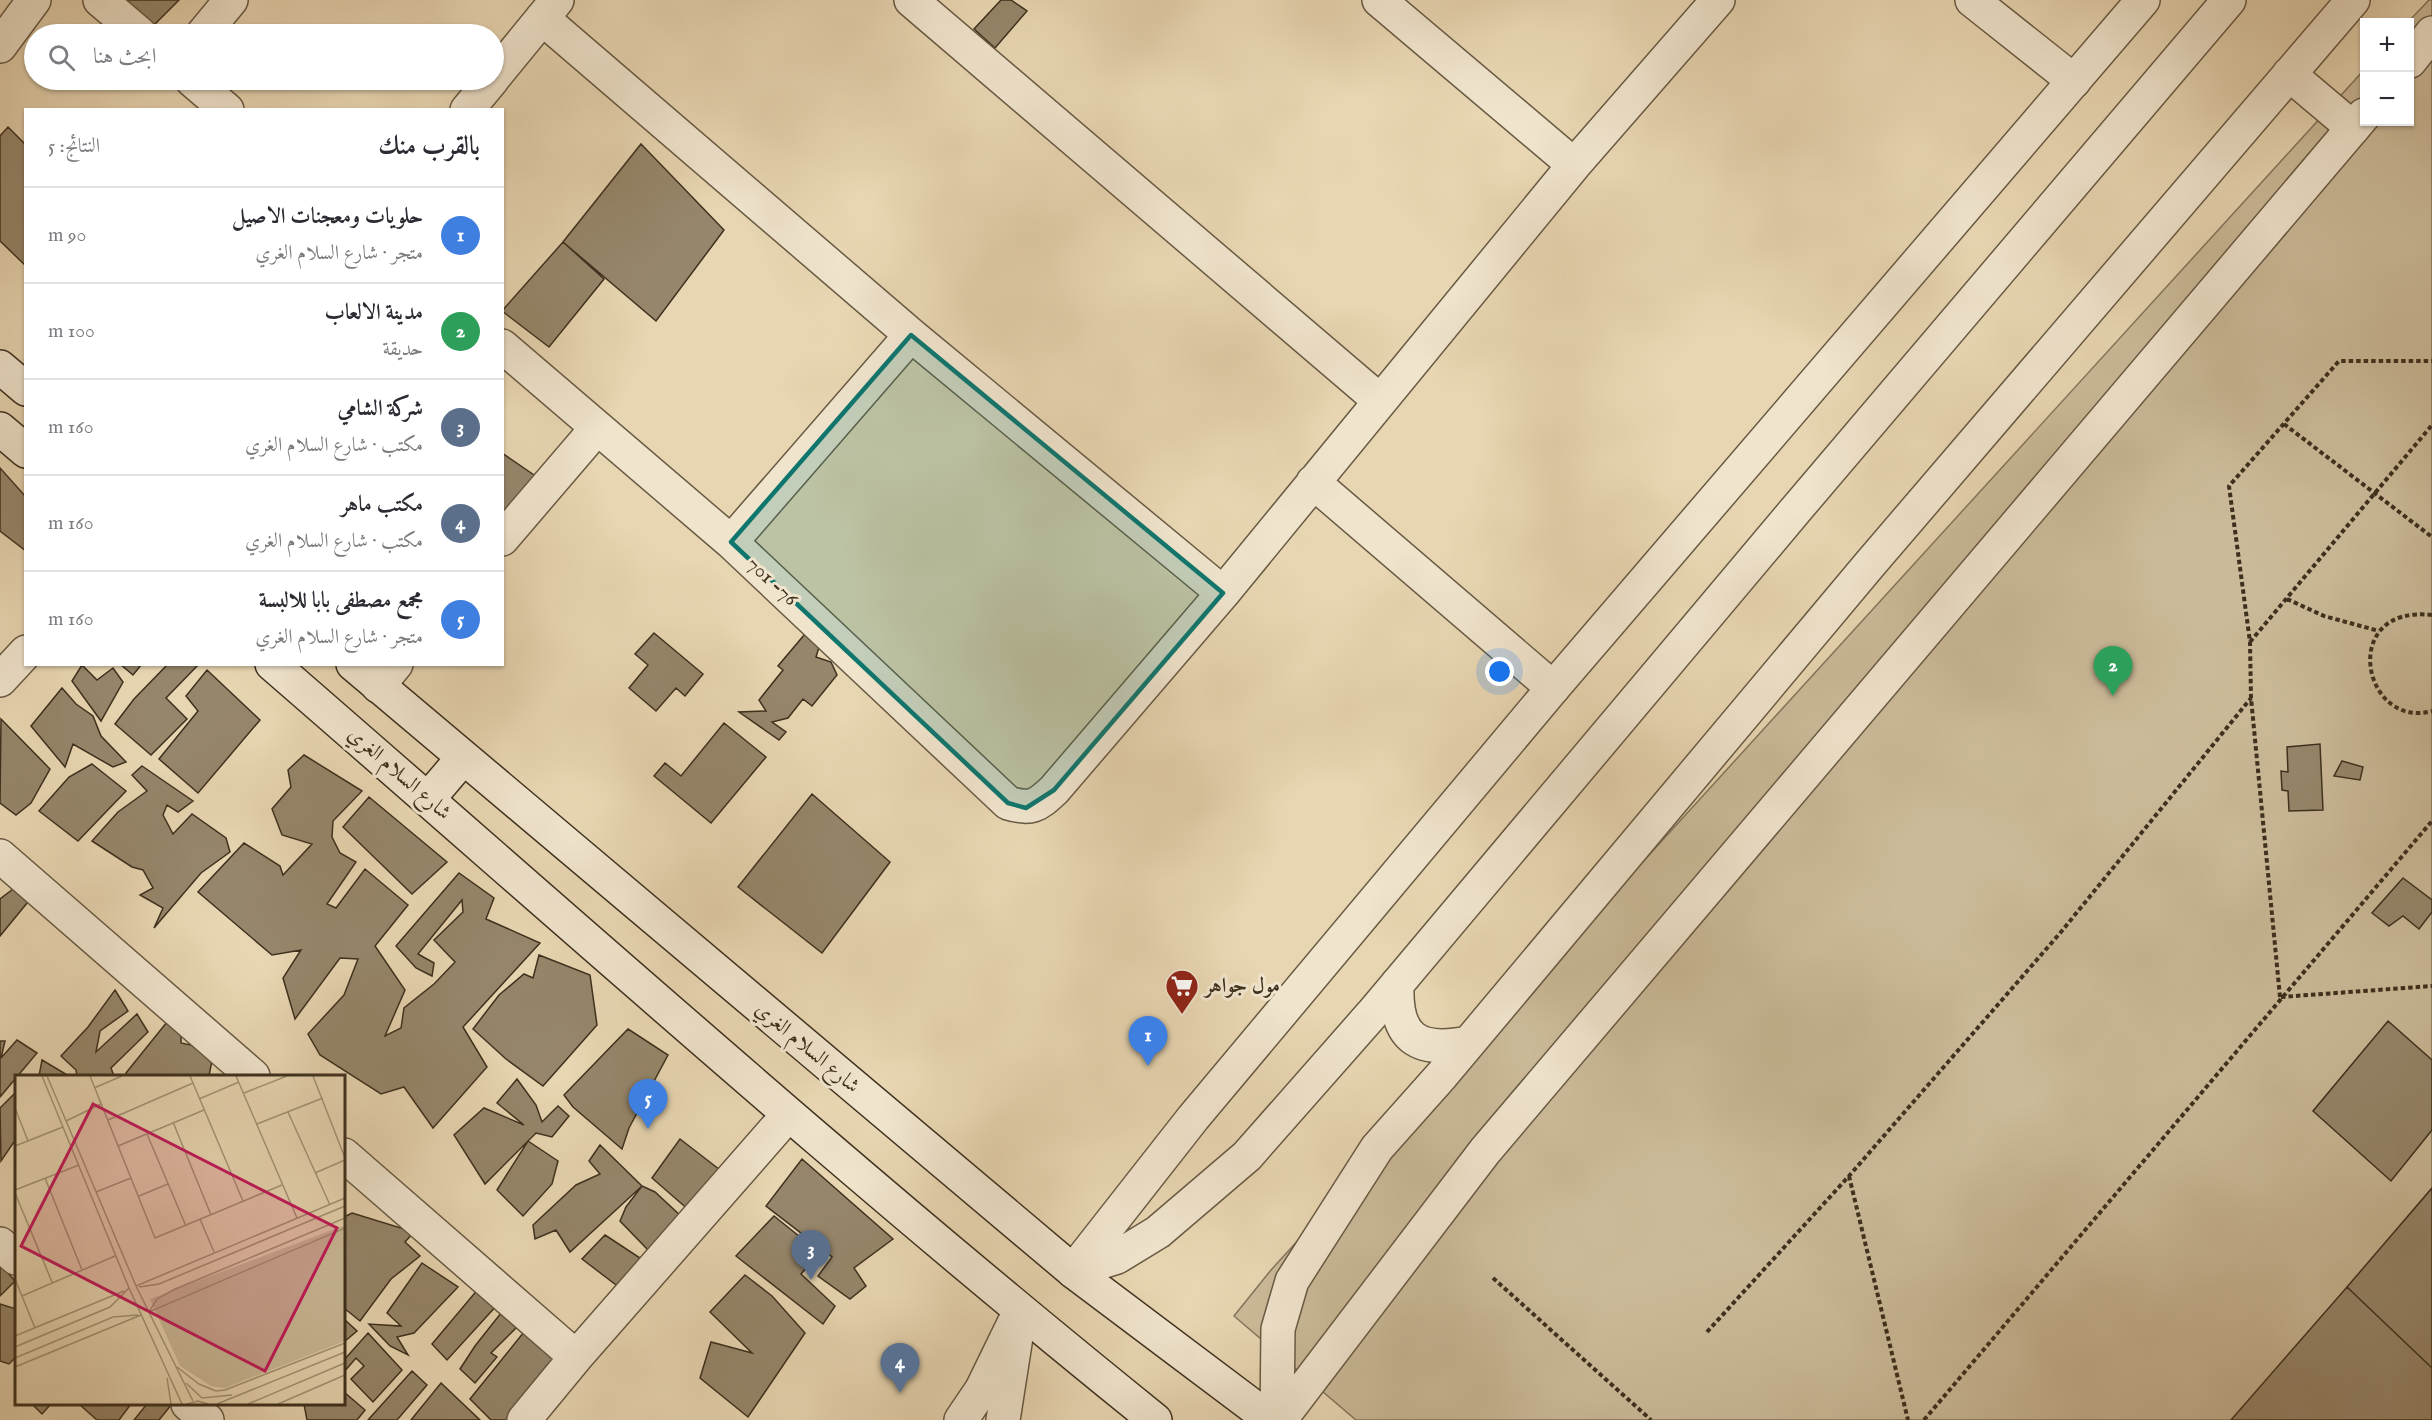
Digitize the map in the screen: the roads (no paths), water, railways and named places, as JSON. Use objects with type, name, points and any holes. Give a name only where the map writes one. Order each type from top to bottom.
[{"type":"street","points":[[0,46],[34,0]]},
{"type":"street","points":[[100,0],[128,24]]},
{"type":"street","points":[[211,24],[231,0]]},
{"type":"street","points":[[911,0],[1379,400]]},
{"type":"street","points":[[1379,0],[1574,165]]},
{"type":"street","points":[[504,65],[550,9],[911,335],[1223,592],[1574,165],[1718,0]]},
{"type":"street","points":[[1972,0],[2074,81]]},
{"type":"street","points":[[1073,1271],[1192,1118],[1553,688],[2143,0]]},
{"type":"street","points":[[1279,1420],[1278,1329],[1292,1281],[1377,1148],[1468,1043],[1870,564],[2353,0]]},
{"type":"street","points":[[1073,1271],[1117,1257],[1158,1232],[1247,1156],[1397,984],[2216,5]]},
{"type":"street","points":[[2414,55],[2432,33]]},
{"type":"street","points":[[1279,1420],[1485,1151],[2359,122],[2289,74]]},
{"type":"street","points":[[204,90],[225,108]]},
{"type":"street","points":[[469,108],[483,90]]},
{"type":"street","points":[[731,542],[911,335]]},
{"type":"street","name":"701 -76","points":[[504,348],[731,542],[1008,803],[1026,808],[1041,803],[1223,592]]},
{"type":"street","points":[[0,368],[24,387]]},
{"type":"street","points":[[504,537],[597,428]]},
{"type":"street","points":[[0,429],[24,449]]},
{"type":"street","points":[[1313,482],[1553,688]]},
{"type":"street","points":[[0,681],[24,654]]},
{"type":"street","name":"شارع السلام الغري","points":[[274,666],[788,1115],[1020,1311],[1155,1420]]},
{"type":"street","name":"شارع السلام الغري","points":[[359,666],[387,675],[463,758],[1073,1271],[1270,1420]]},
{"type":"street","points":[[428,799],[463,758]]},
{"type":"street","points":[[0,856],[251,1075]]},
{"type":"street","points":[[1397,984],[1398,1013],[1410,1035],[1432,1047],[1445,1048],[1468,1043]]},
{"type":"street","points":[[524,1420],[576,1357],[788,1115]]},
{"type":"street","points":[[345,1156],[576,1357]]},
{"type":"street","points":[[0,1244],[15,1257]]},
{"type":"street","points":[[961,1420],[982,1389],[1020,1311]]},
{"type":"street","points":[[1003,1420],[1020,1311]]},
{"type":"street","points":[[189,1405],[207,1420]]},
{"type":"place","name":"مدينة الالعاب","points":[[2113,696]]},
{"type":"place","name":"مول جواهر","points":[[1182,1015]]},
{"type":"place","name":"حلويات ومعجنات الاصيل","points":[[1148,1066]]},
{"type":"place","name":"مجمع مصطفى بابا للالبسة","points":[[648,1129]]},
{"type":"place","name":"شركة الشامي","points":[[811,1280]]},
{"type":"place","name":"مكتب ماهر","points":[[900,1393]]}]
